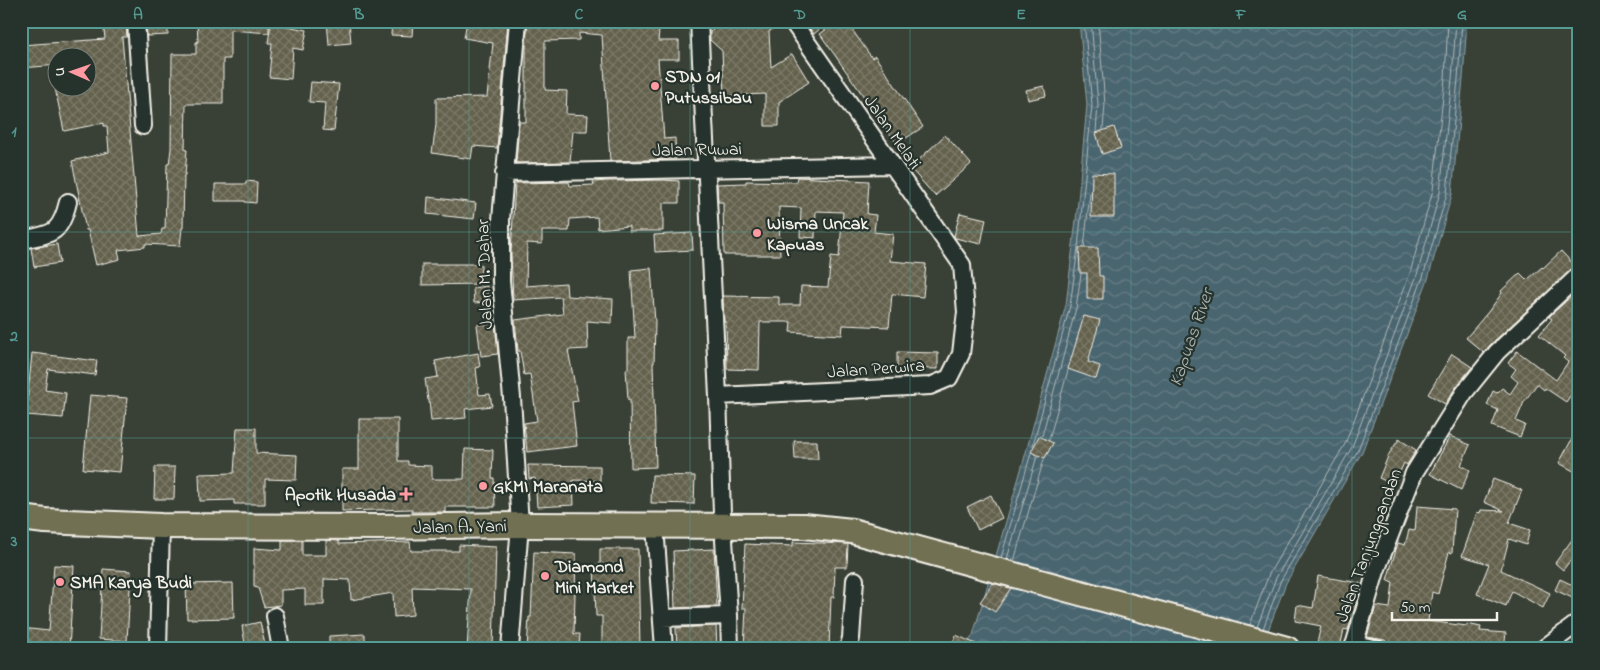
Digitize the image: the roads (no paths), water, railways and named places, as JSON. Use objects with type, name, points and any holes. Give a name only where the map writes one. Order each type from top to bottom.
[{"type":"highway","name":"Jalan A. Yani","points":[[21,518],[45,521],[161,526],[804,526],[852,531],[1287,649]]},
{"type":"street","points":[[136,21],[143,126]]},
{"type":"street","name":"Jalan M. Dahar","points":[[510,649],[520,525],[512,398],[501,281],[501,220],[518,21]]},
{"type":"street","points":[[699,21],[722,513]]},
{"type":"street","name":"Jalan Melati","points":[[792,21],[962,265]]},
{"type":"street","name":"Jalan Ruwai","points":[[504,173],[891,164]]},
{"type":"street","points":[[21,240],[45,235],[56,229],[64,220],[68,202]]},
{"type":"street","name":"Jalan Perwira","points":[[718,396],[930,386],[949,378],[961,354],[966,312],[962,265]]},
{"type":"street","name":"Jalan Tanjungpandan","points":[[1354,646],[1376,571],[1414,473],[1464,393],[1497,352],[1579,275]]},
{"type":"street","points":[[158,649],[161,526]]},
{"type":"street","points":[[656,526],[664,649]]},
{"type":"street","points":[[724,540],[730,649]]},
{"type":"street","points":[[848,649],[855,580]]},
{"type":"street","points":[[275,616],[281,649]]},
{"type":"street","points":[[662,618],[729,616]]},
{"type":"street","points":[[1543,649],[1579,622]]},
{"type":"street","points":[[1354,646],[1378,649]]},
{"type":"water","name":"Kapuas River","points":[[1079,21],[1467,21],[1452,194],[1428,279],[1362,452],[1286,583],[1261,649],[964,649],[973,635],[1066,305],[1087,105]]},
{"type":"place","name":"SDN 01 Putussibau","points":[[655,86]]},
{"type":"place","name":"Wisma Uncak Kapuas","points":[[757,233]]},
{"type":"place","name":"GKMI Maranata","points":[[483,486]]},
{"type":"place","name":"Apotik Husada","points":[[406,494]]},
{"type":"place","name":"Diamond Mini Market","points":[[545,576]]},
{"type":"place","name":"SMA Karya Budi","points":[[60,582]]}]
